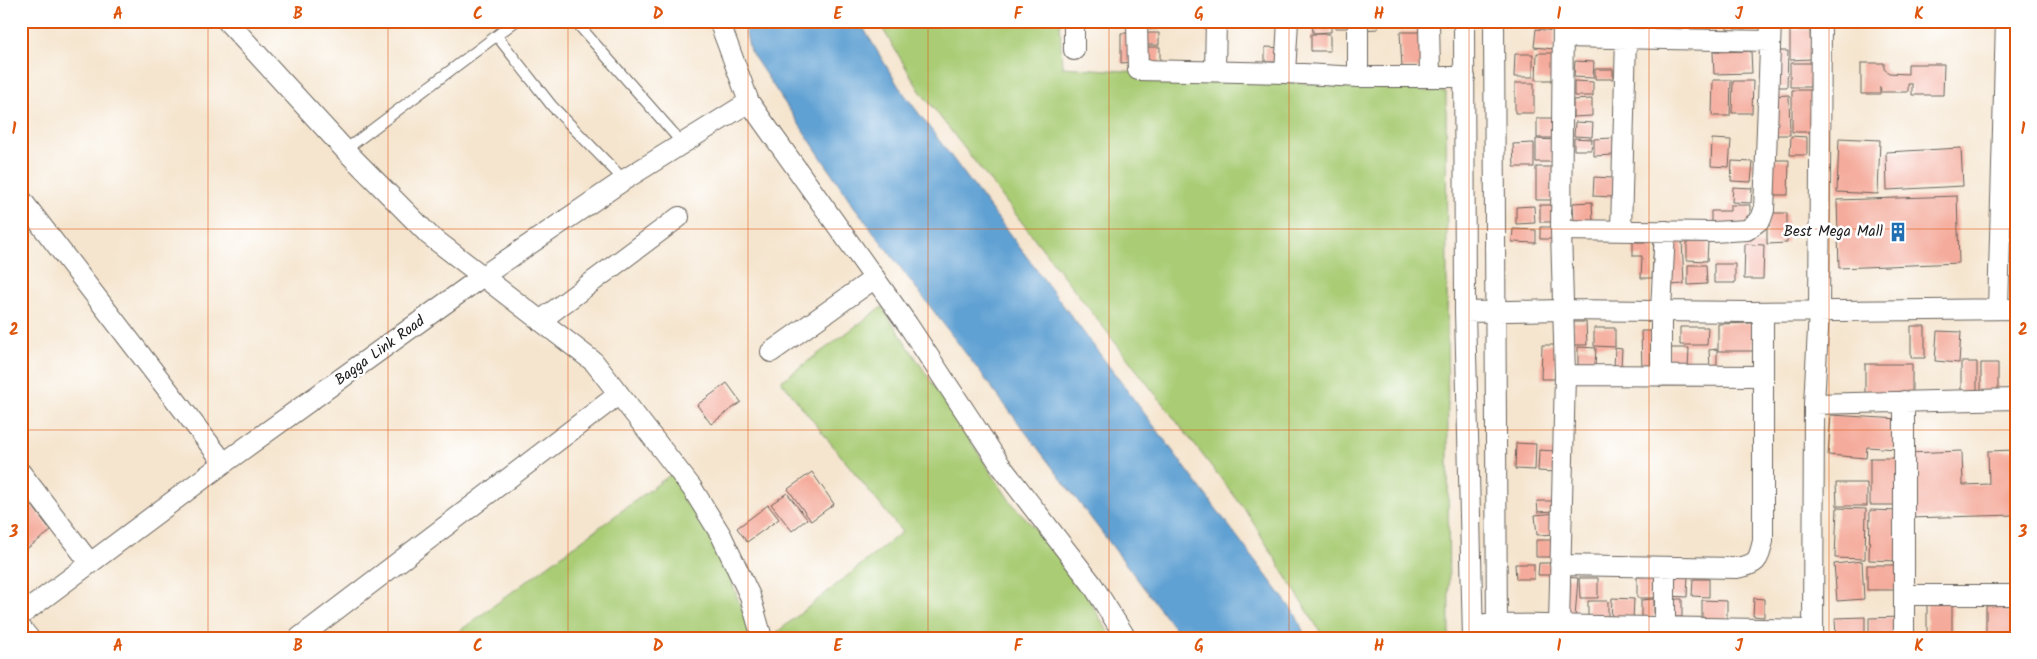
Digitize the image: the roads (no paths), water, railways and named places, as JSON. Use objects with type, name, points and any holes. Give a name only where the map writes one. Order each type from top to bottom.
[{"type":"street","points":[[719,21],[749,102],[908,325],[1001,466],[1092,584],[1126,638]]},
{"type":"street","points":[[1074,21],[1074,50]]},
{"type":"street","points":[[1137,21],[1138,70],[1285,72],[1358,77],[1465,77]]},
{"type":"street","points":[[1215,70],[1216,21]]},
{"type":"street","points":[[1285,72],[1288,21]]},
{"type":"street","points":[[1358,21],[1358,77]]},
{"type":"street","points":[[1429,21],[1430,76]]},
{"type":"street","points":[[1464,21],[1464,312],[1473,631],[1497,631],[1559,625],[1665,627],[1813,634],[1814,404],[1819,311],[1821,21]]},
{"type":"street","points":[[1494,21],[1497,631]]},
{"type":"street","points":[[1464,312],[1562,310],[1763,312],[2007,309],[2006,21]]},
{"type":"street","points":[[234,24],[345,150],[428,234],[594,362],[692,488],[721,535],[750,596],[762,638]]},
{"type":"street","points":[[1559,625],[1565,375],[1561,230],[1563,29],[1626,37],[1771,31],[1764,210],[1762,219],[1747,230],[1713,232],[1561,230]]},
{"type":"street","points":[[1621,230],[1626,37]]},
{"type":"street","name":"Bagga Link Road","points":[[21,615],[224,463],[483,276],[624,180],[749,102]]},
{"type":"street","points":[[21,199],[224,463]]},
{"type":"street","points":[[540,321],[680,217]]},
{"type":"street","points":[[1661,376],[1661,310],[1665,231]]},
{"type":"street","points":[[771,352],[875,278]]},
{"type":"street","points":[[1560,565],[1737,568],[1751,566],[1758,560],[1763,541],[1763,312]]},
{"type":"street","points":[[1565,375],[1763,376]]},
{"type":"street","points":[[299,638],[619,394]]},
{"type":"street","points":[[1814,404],[2016,399]]},
{"type":"street","points":[[1904,401],[1904,638]]},
{"type":"street","points":[[21,473],[90,563]]},
{"type":"street","points":[[1665,567],[1665,627]]},
{"type":"street","points":[[1904,595],[2016,595]]},
{"type":"street","points":[[21,628],[29,638]]},
{"type":"lane","points":[[345,150],[516,21]]},
{"type":"lane","points":[[574,21],[683,144]]},
{"type":"lane","points":[[497,36],[552,106],[624,180]]},
{"type":"water","points":[[743,21],[859,21],[899,87],[1296,615],[1306,638],[1182,638],[853,205],[750,51]]},
{"type":"place","name":"Best Mega Mall","points":[[1898,232]]}]
